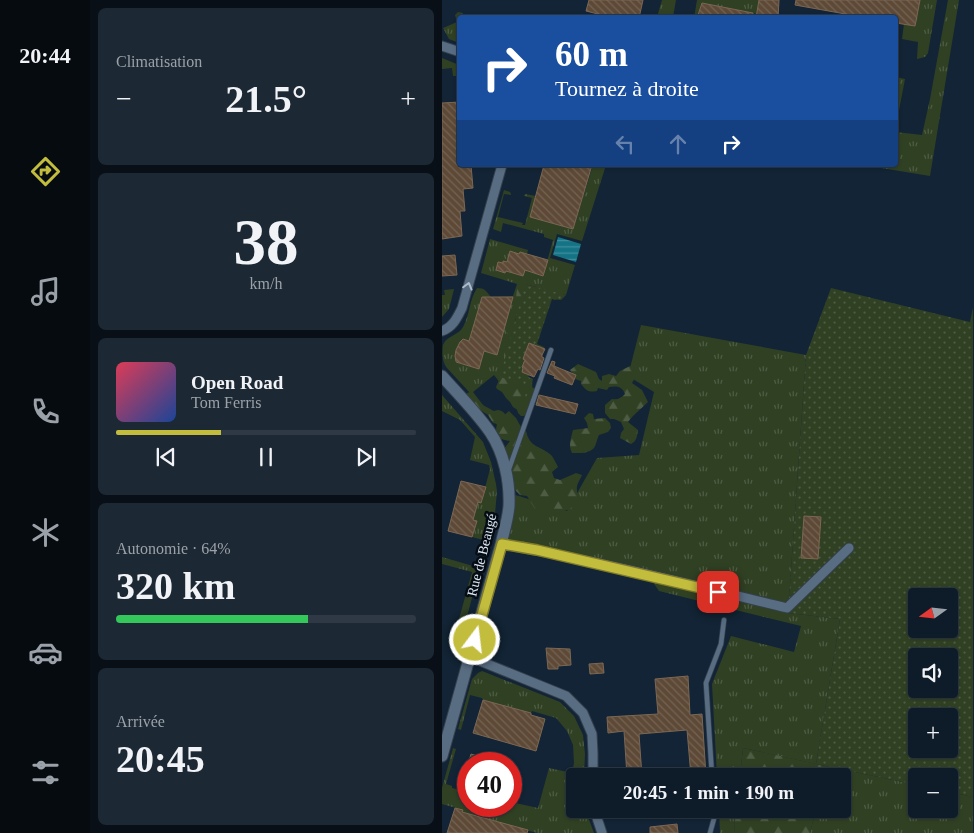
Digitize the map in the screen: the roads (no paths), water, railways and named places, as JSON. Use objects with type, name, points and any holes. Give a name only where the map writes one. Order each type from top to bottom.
[{"type":"street","points":[[442,46],[457,51]]},
{"type":"street","points":[[442,331],[456,321],[462,308],[501,167]]},
{"type":"street","name":"Rue de Beaugé","points":[[442,376],[491,433],[502,456],[509,493],[509,506],[502,544],[442,756]]},
{"type":"street","points":[[502,544],[537,550],[787,608],[849,548]]},
{"type":"street","points":[[470,657],[566,696],[583,713],[592,734],[592,768]]},
{"type":"street","points":[[597,818],[602,833]]},
{"type":"lane","points":[[507,475],[551,350]]},
{"type":"lane","points":[[711,768],[706,683],[721,644],[724,620]]},
{"type":"lane","points":[[710,833],[714,818]]},
{"type":"water","points":[[558,237],[581,244],[576,262],[553,255]]}]
